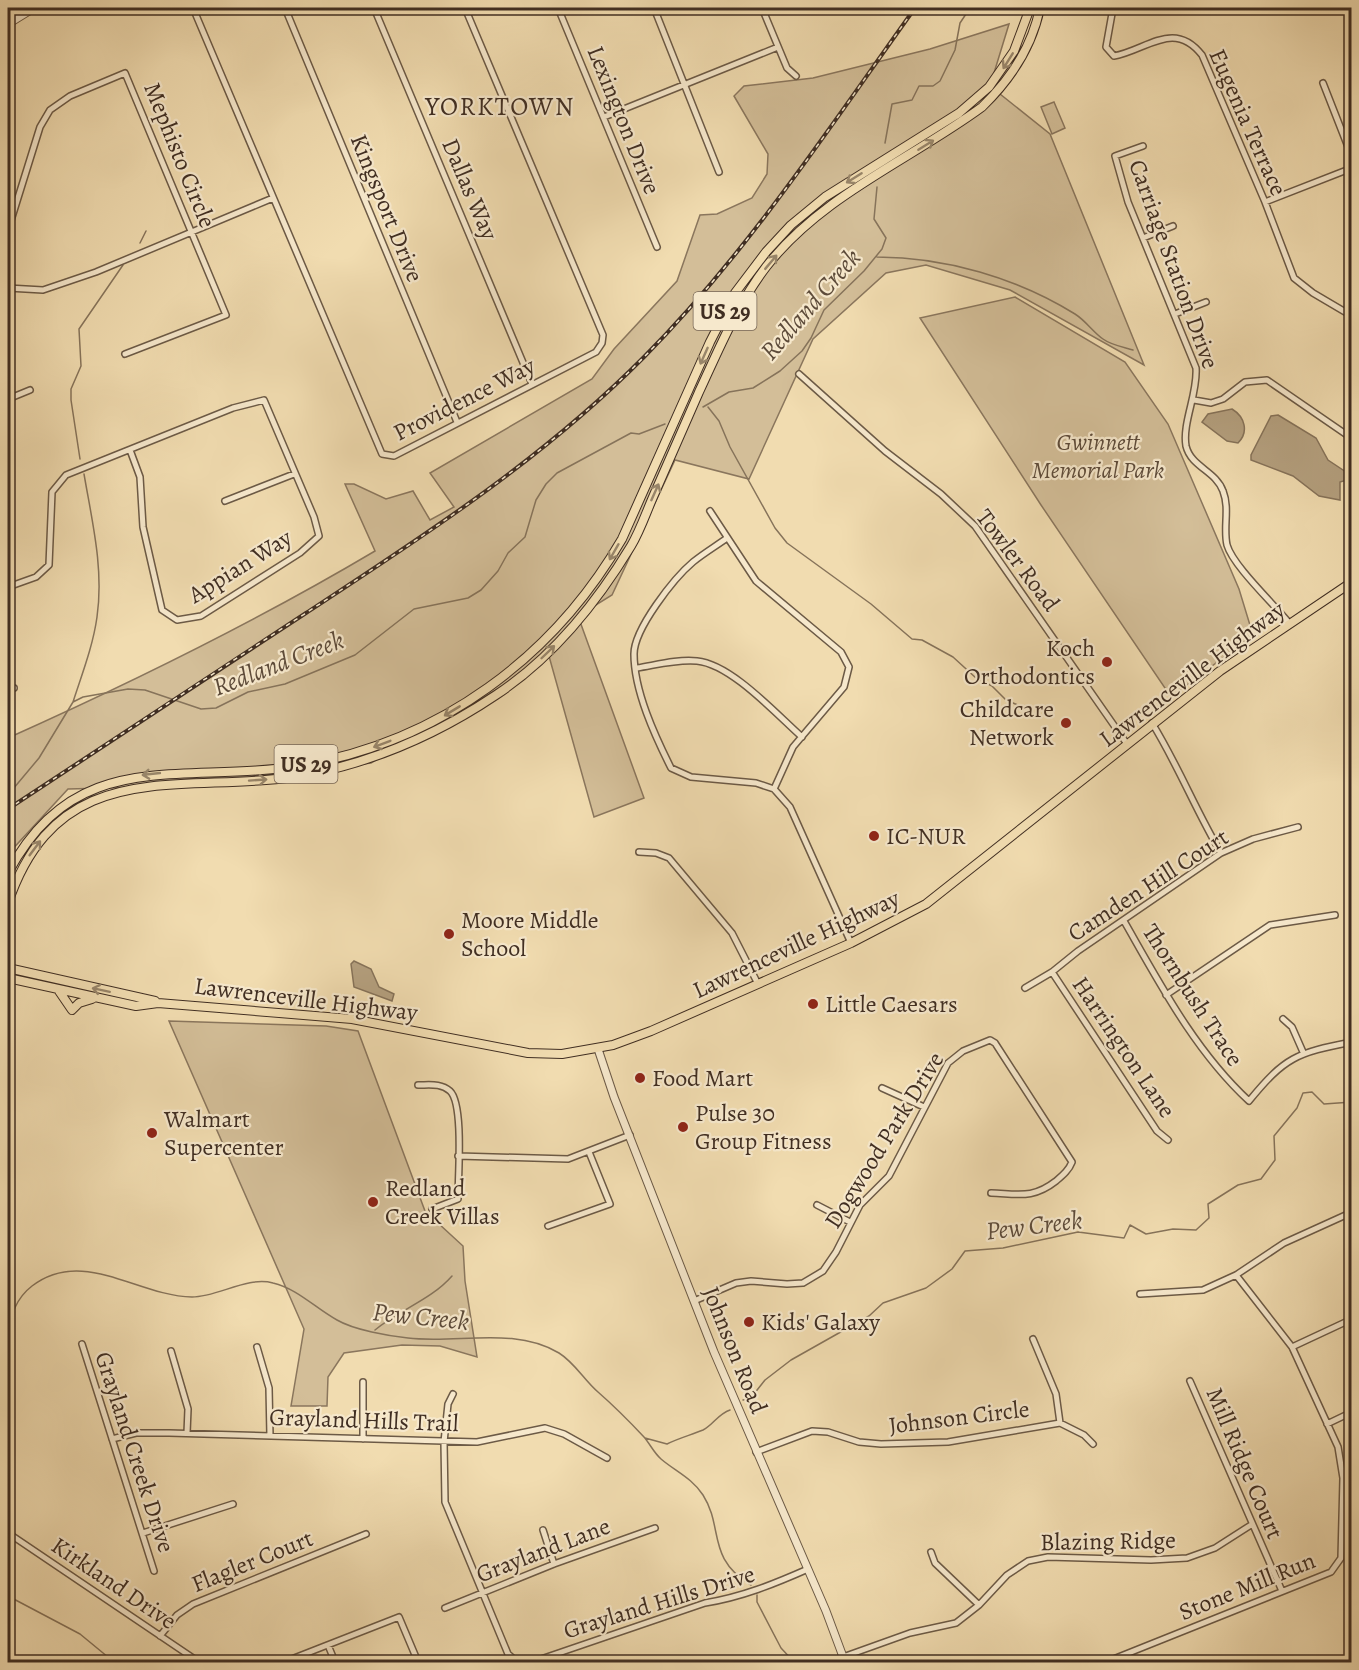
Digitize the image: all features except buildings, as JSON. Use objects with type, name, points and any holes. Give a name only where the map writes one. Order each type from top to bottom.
[{"type":"main road","name":"US 29","points":[[8,873],[24,846],[49,818],[81,795],[116,781],[161,773],[250,771],[303,765],[360,752],[414,731],[474,699],[522,663],[561,624],[606,566],[622,539],[710,342],[735,293],[766,252],[791,225],[825,197],[958,112],[989,87],[1014,51],[1030,8]]},
{"type":"main road","name":"US 29","points":[[8,903],[29,857],[57,826],[75,811],[124,789],[153,784],[291,777],[363,762],[399,749],[459,719],[527,673],[570,631],[599,594],[632,544],[726,332],[767,266],[821,212],[982,107],[997,93],[1020,61],[1032,36],[1040,8]]},
{"type":"main road","name":"Lawrenceville Highway","points":[[8,978],[100,1000],[136,1006],[158,1003],[352,1019],[528,1053],[562,1054],[598,1049],[651,1031],[851,943],[926,904],[1228,665],[1352,582]]},
{"type":"main road","points":[[360,752],[363,762]]},
{"type":"main road","points":[[206,772],[206,782]]},
{"type":"main road","points":[[49,818],[57,826]]},
{"type":"main road","name":"Lawrenceville Highway","points":[[8,965],[18,970],[105,991],[140,996],[158,1003]]},
{"type":"main road","points":[[56,989],[62,993],[72,1010],[89,999],[100,1000]]},
{"type":"street","points":[[8,24],[34,8]]},
{"type":"street","name":"Providence Way","points":[[192,8],[382,454],[394,456],[596,352],[602,343],[603,335],[465,8]]},
{"type":"street","name":"Kingsport Drive","points":[[285,8],[457,422]]},
{"type":"street","name":"Dallas Way","points":[[374,8],[532,384]]},
{"type":"street","name":"Lexington Drive","points":[[558,8],[657,247]]},
{"type":"street","points":[[654,8],[719,172]]},
{"type":"street","points":[[762,8],[787,68],[796,76]]},
{"type":"street","name":"Eugenia Terrace","points":[[1113,8],[1106,47],[1114,56],[1165,37],[1185,41],[1197,48],[1214,81],[1294,278],[1313,293],[1352,316]]},
{"type":"street","points":[[604,117],[778,47]]},
{"type":"street","name":"Mephisto Circle","points":[[8,230],[40,127],[50,110],[70,96],[125,73],[226,315],[125,354]]},
{"type":"street","points":[[1323,83],[1352,157]]},
{"type":"street","name":"Carriage Station Drive","points":[[1143,146],[1114,156],[1128,202],[1196,368],[1197,385],[1186,438],[1187,447],[1192,460],[1213,475],[1223,489],[1228,508],[1226,533],[1233,559],[1290,624]]},
{"type":"street","points":[[1265,202],[1352,168]]},
{"type":"street","points":[[8,288],[44,290],[96,272],[273,198]]},
{"type":"street","points":[[1143,238],[1173,226]]},
{"type":"street","points":[[1175,314],[1206,302]]},
{"type":"street","name":"Towler Road","points":[[799,374],[885,451],[941,494],[975,526],[1127,744]]},
{"type":"street","points":[[1194,400],[1211,403],[1223,399],[1245,382],[1267,380],[1347,435]]},
{"type":"street","points":[[8,399],[30,390]]},
{"type":"street","name":"Appian Way","points":[[8,587],[36,577],[49,565],[52,492],[66,475],[233,408],[264,400],[314,517],[319,536],[300,553],[201,616],[177,620],[162,610],[143,526],[140,477],[130,450]]},
{"type":"street","points":[[225,501],[294,474]]},
{"type":"street","points":[[710,510],[756,581],[842,652],[849,667],[844,687],[793,747],[774,789]]},
{"type":"street","points":[[727,538],[693,562],[677,578],[638,637],[634,654],[643,701],[653,732],[671,768],[691,777],[756,783],[774,789],[790,807],[851,943]]},
{"type":"street","points":[[637,668],[675,661],[699,661],[722,668],[802,737]]},
{"type":"street","points":[[1152,723],[1167,747],[1200,818],[1221,853]]},
{"type":"street","name":"Camden Hill Court","points":[[1025,988],[1052,972],[1078,951],[1221,853],[1253,839],[1298,827]]},
{"type":"street","points":[[639,852],[656,853],[669,858],[732,933],[758,984]]},
{"type":"street","points":[[1166,994],[1270,925],[1335,915]]},
{"type":"street","name":"Thornbush Trace","points":[[1124,921],[1166,994],[1222,1077],[1249,1101],[1272,1073],[1303,1052],[1352,1041]]},
{"type":"street","name":"Harrington Lane","points":[[1052,972],[1157,1131],[1168,1140]]},
{"type":"street","points":[[1283,1019],[1292,1027],[1303,1052]]},
{"type":"street","name":"Dogwood Park Drive","points":[[693,1301],[736,1283],[803,1282],[823,1271],[836,1252],[860,1205],[888,1176],[948,1063],[963,1051],[990,1040],[995,1043],[1072,1162],[1062,1176],[1044,1190],[1032,1195],[991,1193]]},
{"type":"street","name":"Johnson Road","points":[[598,1049],[693,1301],[808,1569],[844,1660]]},
{"type":"street","points":[[418,1084],[439,1085],[455,1097],[459,1107],[458,1199],[432,1209]]},
{"type":"street","points":[[882,1088],[924,1107]]},
{"type":"street","points":[[458,1156],[568,1159],[630,1135]]},
{"type":"street","points":[[548,1226],[610,1204],[589,1152]]},
{"type":"street","points":[[817,1205],[850,1221]]},
{"type":"street","points":[[1140,1294],[1203,1290],[1236,1275],[1284,1243],[1348,1214]]},
{"type":"street","name":"Stone Mill Run","points":[[1106,1662],[1331,1572],[1341,1558],[1343,1478],[1338,1447],[1292,1347],[1236,1275]]},
{"type":"street","points":[[1292,1347],[1352,1318]]},
{"type":"street","points":[[1033,1339],[1056,1394],[1060,1423]]},
{"type":"street","name":"Grayland Creek Drive","points":[[82,1344],[154,1571]]},
{"type":"street","points":[[257,1347],[269,1388],[270,1436]]},
{"type":"street","points":[[171,1351],[188,1409],[188,1433]]},
{"type":"street","name":"Mill Ridge Court","points":[[1190,1381],[1251,1525],[1282,1591]]},
{"type":"street","points":[[363,1382],[363,1439]]},
{"type":"street","name":"Grayland Hills Drive","points":[[453,1394],[447,1404],[444,1442],[445,1502],[508,1654],[516,1661],[527,1662],[705,1603],[730,1599],[766,1588],[808,1569]]},
{"type":"street","points":[[1327,1424],[1352,1412]]},
{"type":"street","name":"Johnson Circle","points":[[756,1452],[813,1431],[828,1432],[859,1442],[881,1444],[948,1442],[1060,1423],[1084,1435],[1093,1444]]},
{"type":"street","name":"Grayland Hills Trail","points":[[112,1439],[136,1433],[188,1433],[444,1442],[492,1440],[522,1430],[544,1428],[564,1434],[607,1458]]},
{"type":"street","points":[[1343,1478],[1352,1478]]},
{"type":"street","points":[[143,1533],[233,1504]]},
{"type":"street","name":"Blazing Ridge","points":[[829,1662],[844,1660],[909,1633],[956,1623],[979,1605],[1016,1566],[1038,1558],[1170,1560],[1187,1558],[1215,1548],[1251,1525]]},
{"type":"street","name":"Grayland Lane","points":[[445,1608],[554,1564],[655,1528]]},
{"type":"street","points":[[543,1530],[554,1564]]},
{"type":"street","name":"Kirkland Drive","points":[[8,1533],[199,1662]]},
{"type":"street","name":"Flagler Court","points":[[160,1636],[177,1615],[193,1604],[366,1534]]},
{"type":"street","points":[[931,1552],[935,1563],[979,1605]]},
{"type":"street","points":[[284,1662],[399,1617],[418,1662]]},
{"type":"street","points":[[328,1645],[335,1662]]},
{"type":"green space","points":[[1009,24],[990,86],[1050,134],[1144,365],[1010,290],[926,265],[886,273],[813,339],[749,479],[675,460],[612,595],[578,616],[644,798],[594,817],[547,649],[519,677],[371,763],[187,786],[68,789],[8,854],[8,738],[194,650],[375,551],[345,484],[354,484],[386,499],[413,491],[430,520],[454,507],[430,473],[592,379],[614,349],[677,281],[700,215],[717,214],[752,198],[767,174],[768,154],[734,96],[744,86],[813,78],[930,49]]},
{"type":"green space","points":[[1054,102],[1065,128],[1052,134],[1041,107]]},
{"type":"green space","name":"Gwinnett Memorial Park","points":[[1015,297],[1125,362],[1168,424],[1239,589],[1253,635],[1171,697],[1041,505],[920,318]]},
{"type":"green space","points":[[169,1021],[326,1026],[358,1031],[425,1211],[463,1246],[465,1281],[477,1357],[440,1346],[402,1345],[344,1353],[328,1377],[327,1406],[291,1406],[304,1329]]},
{"type":"shaded area","points":[[1232,409],[1243,420],[1244,425],[1244,434],[1238,443],[1227,441],[1202,422],[1208,414]]},
{"type":"shaded area","points":[[1278,415],[1316,438],[1328,460],[1349,474],[1347,480],[1340,482],[1340,500],[1319,496],[1293,476],[1251,460],[1251,455],[1271,416]]},
{"type":"shaded area","points":[[354,961],[371,969],[379,987],[394,994],[392,1001],[354,987],[351,964]]},
{"type":"waterway","name":"Redland Creek","points":[[885,143],[892,104],[912,100],[919,86],[933,86],[940,81],[955,50],[960,23],[970,8]]},
{"type":"waterway","name":"Redland Creek","points":[[703,407],[729,392],[753,388],[780,371],[802,351],[824,310],[864,271],[882,249],[886,238],[874,219],[877,187]]},
{"type":"waterway","points":[[140,243],[146,231]]},
{"type":"waterway","points":[[877,257],[928,261],[1005,280],[1053,301],[1075,314],[1106,341],[1133,350]]},
{"type":"waterway","points":[[80,459],[71,400],[71,389],[81,366],[79,329],[123,265]]},
{"type":"waterway","points":[[708,407],[719,421],[730,447],[775,528],[787,543],[871,604],[912,639],[922,640],[953,657],[976,678],[992,686],[1006,700],[1027,709]]},
{"type":"waterway","name":"Redland Creek","points":[[8,795],[39,758],[73,702],[83,697],[128,689],[145,690],[201,709],[216,708],[248,692],[285,684],[355,655],[414,609],[468,598],[481,590],[498,571],[508,553],[525,537],[536,500],[546,484],[557,473],[631,433],[639,434],[665,424]]},
{"type":"waterway","points":[[73,702],[93,639],[99,599],[96,545],[84,474]]},
{"type":"waterway","name":"Pew Creek","points":[[743,1400],[750,1399],[765,1380],[791,1360],[869,1316],[883,1303],[926,1288],[952,1269],[965,1251],[1003,1248],[1078,1232],[1124,1238],[1130,1225],[1146,1234],[1173,1229],[1196,1230],[1209,1218],[1208,1204],[1238,1185],[1261,1179],[1275,1160],[1274,1136],[1297,1108],[1303,1093],[1312,1092],[1324,1104],[1352,1102]]},
{"type":"waterway","name":"Pew Creek","points":[[8,1339],[14,1310],[26,1291],[51,1275],[71,1271],[91,1272],[171,1295],[192,1297],[212,1294],[253,1282],[273,1283],[306,1299],[344,1324],[372,1332],[427,1339],[504,1338],[542,1345],[559,1353],[570,1362],[644,1437],[659,1457],[699,1489],[709,1507],[718,1542],[727,1564],[751,1585]]},
{"type":"waterway","points":[[375,1330],[434,1292],[452,1276]]},
{"type":"waterway","name":"Pew Creek","points":[[645,1438],[667,1444],[703,1430],[730,1410]]},
{"type":"waterway","points":[[757,1595],[757,1602],[781,1648],[794,1662]]},
{"type":"waterway","points":[[8,1596],[80,1634],[114,1662]]},
{"type":"railway","points":[[8,809],[439,525],[524,462],[605,394],[682,317],[753,232],[915,8]]},
{"type":"place","name":"Koch Orthodontics","points":[[1107,662]]},
{"type":"place","name":"Childcare Network","points":[[1066,723]]},
{"type":"place","name":"IC-NUR","points":[[874,836]]},
{"type":"place","name":"Moore Middle School","points":[[449,934]]},
{"type":"place","name":"Little Caesars","points":[[813,1004]]},
{"type":"place","name":"Food Mart","points":[[640,1078]]},
{"type":"place","name":"Pulse 30 Group Fitness","points":[[683,1127]]},
{"type":"place","name":"Walmart Supercenter","points":[[152,1133]]},
{"type":"place","name":"Redland Creek Villas","points":[[373,1202]]},
{"type":"place","name":"Kids' Galaxy","points":[[749,1322]]},
{"type":"district","name":"YORKTOWN","points":[[500,106]]}]
